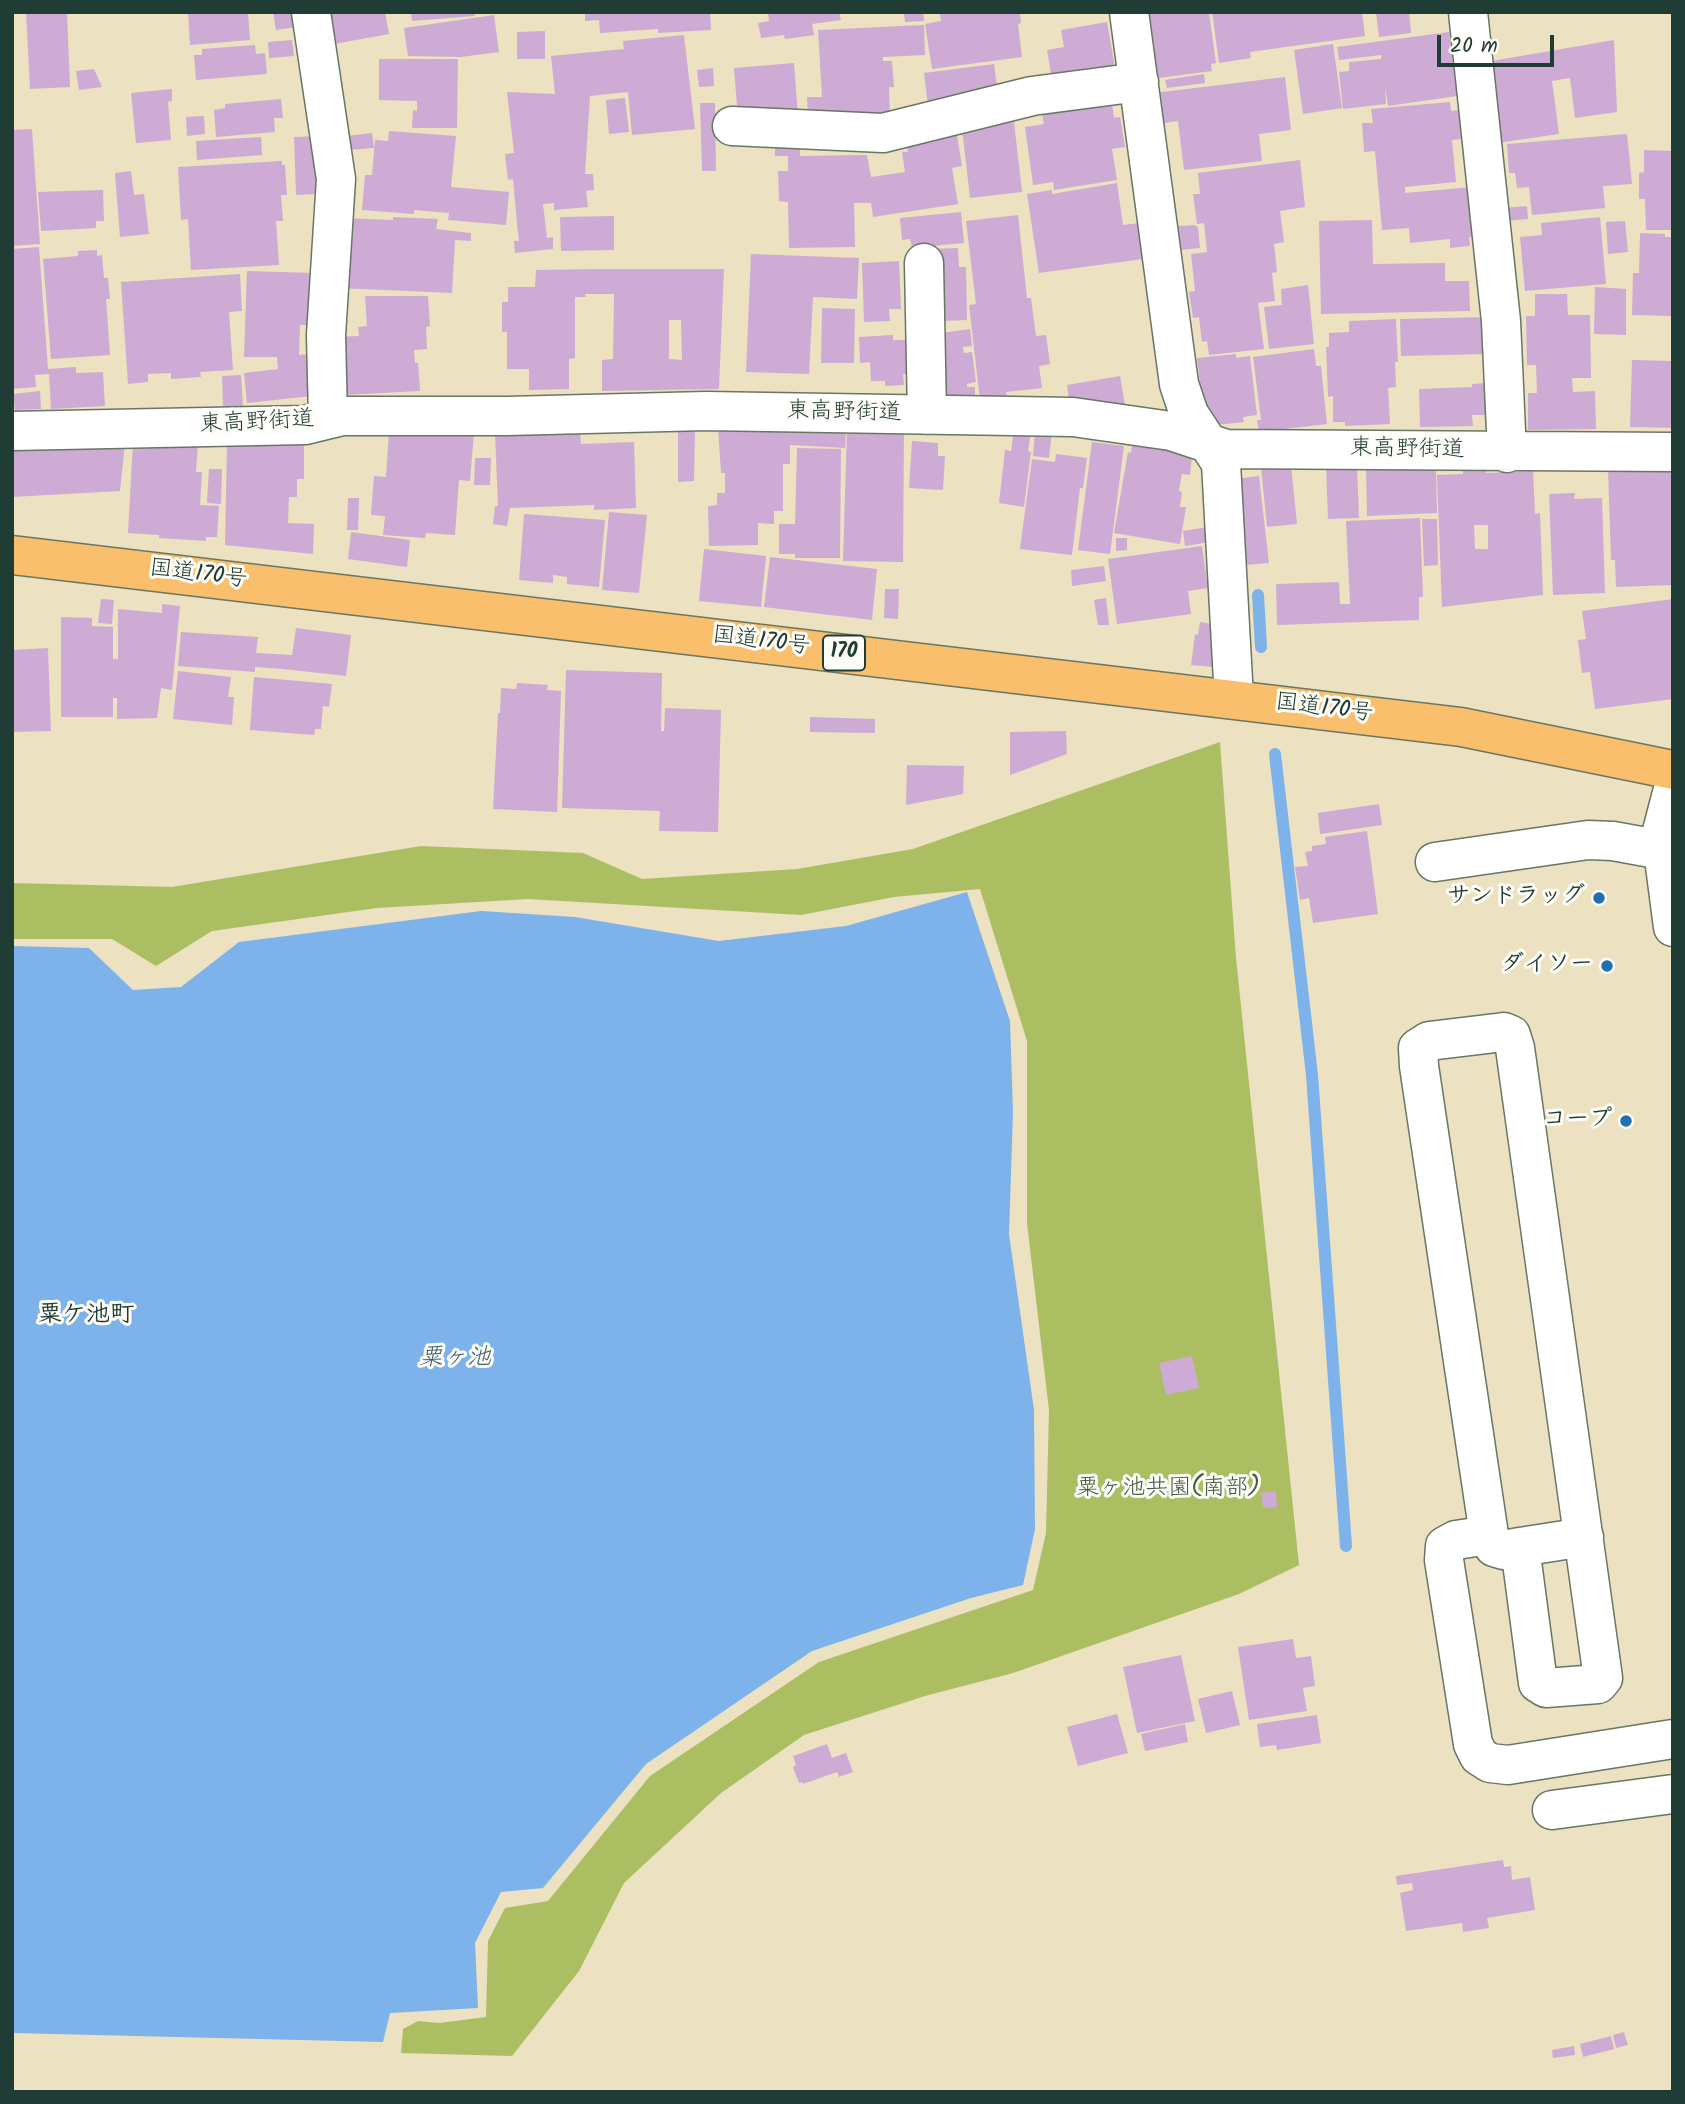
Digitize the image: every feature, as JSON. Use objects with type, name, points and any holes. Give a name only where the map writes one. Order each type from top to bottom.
[{"type":"highway","name":"国道170号","points":[[12,555],[1461,727],[1673,770]]},
{"type":"street","points":[[312,12],[336,179],[326,335],[328,419]]},
{"type":"street","points":[[1129,12],[1179,384],[1189,414],[1221,463],[1234,699]]},
{"type":"street","points":[[1468,12],[1501,321],[1507,453]]},
{"type":"street","points":[[732,126],[883,133],[1032,96],[1139,82]]},
{"type":"street","points":[[924,263],[927,415]]},
{"type":"street","name":"東高野街道","points":[[12,431],[305,425],[342,416],[706,411],[1073,418],[1171,431],[1226,449],[1507,453],[1673,452]]},
{"type":"street","points":[[1673,789],[1661,835],[1667,851],[1673,927]]},
{"type":"street","points":[[1435,862],[1588,840],[1613,841],[1667,851]]},
{"type":"street","points":[[1504,1032],[1511,1035],[1515,1048],[1603,1678],[1598,1684],[1546,1688],[1538,1683],[1504,1541],[1419,1066],[1418,1048],[1429,1041],[1504,1032]]},
{"type":"street","points":[[1584,1536],[1504,1541],[1456,1540],[1445,1546],[1444,1560],[1473,1744],[1479,1756],[1490,1763],[1508,1765],[1673,1739]]},
{"type":"street","points":[[1552,1810],[1673,1794]]},
{"type":"green space","name":"粟ヶ池共園(南部)","points":[[1220,742],[1236,958],[1299,1565],[1239,1594],[1013,1673],[925,1696],[804,1735],[721,1793],[624,1883],[579,1971],[512,2056],[401,2053],[403,2029],[418,2021],[439,2023],[486,2017],[488,1941],[505,1908],[548,1901],[650,1776],[819,1662],[1033,1590],[1046,1533],[1049,1410],[1027,1223],[1027,1041],[980,889],[894,897],[801,915],[528,899],[377,908],[212,931],[156,966],[112,939],[12,939],[12,883],[172,887],[421,846],[583,853],[642,879],[797,869],[913,849]]},
{"type":"water","name":"粟ヶ池","points":[[967,892],[1010,1021],[1013,1112],[1009,1234],[1034,1410],[1035,1529],[1023,1585],[971,1598],[812,1651],[646,1764],[543,1888],[501,1892],[475,1943],[478,2008],[390,2013],[383,2042],[12,2033],[12,946],[89,948],[133,990],[181,987],[239,942],[481,911],[575,917],[719,941],[846,926]]},
{"type":"building","points":[[26,12],[67,12],[70,87],[30,89]]},
{"type":"building","points":[[188,12],[248,12],[250,40],[190,45]]},
{"type":"building","points":[[273,12],[295,12],[297,27],[276,30]]},
{"type":"building","points":[[323,12],[385,12],[389,34],[329,45]]},
{"type":"building","points":[[411,12],[474,12],[475,16],[412,21]]},
{"type":"building","points":[[585,12],[710,12],[711,30],[658,33],[658,29],[600,33],[599,20],[585,21]]},
{"type":"building","points":[[768,12],[839,12],[841,20],[812,24],[814,35],[785,39],[784,35],[761,38],[758,23],[769,21]]},
{"type":"building","points":[[904,12],[923,12],[924,21],[905,22]]},
{"type":"building","points":[[940,12],[1020,12],[1021,23],[1018,24],[1022,57],[932,69],[925,24],[941,21]]},
{"type":"building","points":[[1143,12],[1209,12],[1216,63],[1211,64],[1212,71],[1151,79]]},
{"type":"building","points":[[1212,12],[1362,12],[1365,36],[1250,52],[1251,58],[1219,63]]},
{"type":"building","points":[[1376,12],[1409,12],[1411,33],[1379,37]]},
{"type":"building","points":[[494,15],[499,52],[461,57],[408,56],[404,28]]},
{"type":"building","points":[[1107,22],[1116,74],[1053,86],[1047,50],[1064,47],[1061,30]]},
{"type":"building","points":[[924,25],[925,55],[883,57],[883,61],[892,61],[894,87],[889,87],[890,116],[808,120],[807,97],[822,97],[818,30]]},
{"type":"building","points":[[545,31],[545,59],[517,59],[517,32]]},
{"type":"building","points":[[1449,32],[1457,96],[1388,106],[1385,87],[1386,104],[1343,109],[1339,72],[1349,71],[1349,62],[1381,59],[1381,55],[1339,60],[1337,47]]},
{"type":"building","points":[[684,35],[695,129],[632,135],[628,92],[590,96],[585,174],[593,174],[594,190],[586,191],[588,207],[554,210],[554,203],[543,204],[547,238],[553,237],[553,249],[515,253],[514,241],[519,241],[513,179],[508,180],[505,154],[514,153],[507,92],[555,94],[551,56],[624,49],[623,41]]},
{"type":"building","points":[[292,40],[294,56],[269,58],[268,42]]},
{"type":"building","points":[[1614,40],[1617,112],[1575,118],[1570,78],[1552,81],[1559,134],[1497,143],[1486,62]]},
{"type":"building","points":[[1333,44],[1342,108],[1303,114],[1294,50]]},
{"type":"building","points":[[255,45],[256,54],[265,53],[267,74],[196,80],[194,55],[202,55],[202,49]]},
{"type":"building","points":[[379,59],[458,59],[457,128],[412,128],[413,110],[417,111],[417,101],[379,100]]},
{"type":"building","points":[[794,63],[798,115],[738,119],[734,68]]},
{"type":"building","points":[[994,64],[998,94],[928,106],[924,73]]},
{"type":"building","points":[[713,68],[714,86],[699,87],[697,70]]},
{"type":"building","points":[[94,69],[102,87],[79,90],[76,71]]},
{"type":"building","points":[[1204,74],[1205,83],[1167,88],[1165,80]]},
{"type":"building","points":[[1285,77],[1291,130],[1259,134],[1262,161],[1184,170],[1178,121],[1157,124],[1154,93]]},
{"type":"building","points":[[172,89],[172,101],[168,102],[171,140],[136,143],[131,93]]},
{"type":"building","points":[[1111,97],[1114,118],[1120,117],[1125,147],[1112,149],[1117,180],[1054,190],[1053,182],[1033,185],[1025,127],[1044,124],[1041,108]]},
{"type":"building","points":[[625,98],[629,132],[609,134],[606,100]]},
{"type":"building","points":[[281,99],[283,118],[274,118],[275,132],[216,137],[214,110],[225,108],[225,104]]},
{"type":"building","points":[[1450,102],[1451,111],[1459,110],[1461,139],[1452,140],[1456,182],[1405,187],[1405,193],[1472,187],[1476,236],[1469,237],[1470,246],[1450,248],[1450,239],[1410,243],[1409,228],[1382,230],[1375,151],[1364,152],[1362,123],[1373,123],[1371,109]]},
{"type":"building","points":[[700,103],[715,103],[716,171],[702,171]]},
{"type":"building","points":[[204,116],[205,134],[187,136],[186,117]]},
{"type":"building","points":[[1014,122],[1022,192],[970,198],[962,128]]},
{"type":"building","points":[[955,123],[962,166],[952,168],[958,204],[873,217],[871,203],[854,203],[855,247],[789,248],[788,202],[779,201],[778,171],[788,171],[788,156],[775,156],[775,139],[800,138],[800,156],[867,155],[871,177],[905,172],[902,152],[908,152],[904,131]]},
{"type":"building","points":[[32,129],[40,244],[12,246],[12,130]]},
{"type":"building","points":[[389,131],[456,136],[451,187],[509,192],[506,225],[448,220],[449,213],[414,210],[414,214],[362,210],[365,175],[372,175],[375,140],[388,141]]},
{"type":"building","points":[[372,133],[374,148],[347,150],[346,136]]},
{"type":"building","points":[[1627,134],[1632,184],[1603,186],[1605,208],[1532,215],[1529,187],[1517,188],[1515,173],[1509,173],[1507,144]]},
{"type":"building","points":[[317,136],[319,194],[296,195],[294,137]]},
{"type":"building","points":[[261,137],[262,155],[197,160],[196,141]]},
{"type":"building","points":[[1644,150],[1673,151],[1673,230],[1646,230],[1645,199],[1639,199],[1639,173],[1644,172]]},
{"type":"building","points":[[1300,160],[1305,207],[1280,211],[1284,242],[1274,244],[1277,272],[1272,273],[1275,301],[1258,303],[1264,349],[1209,355],[1207,341],[1202,342],[1199,317],[1193,318],[1189,292],[1195,291],[1191,254],[1207,252],[1204,223],[1197,224],[1193,194],[1200,194],[1198,173]]},
{"type":"building","points":[[282,161],[282,165],[285,165],[287,195],[281,195],[283,221],[276,221],[279,265],[191,270],[188,219],[181,220],[178,167]]},
{"type":"building","points":[[131,171],[134,195],[144,194],[149,234],[120,237],[115,173]]},
{"type":"building","points":[[1117,183],[1123,225],[1139,223],[1143,259],[1039,273],[1027,194],[1052,190],[1052,194]]},
{"type":"building","points":[[103,190],[104,221],[96,221],[96,228],[41,231],[38,192]]},
{"type":"building","points":[[1527,206],[1528,219],[1504,221],[1503,208]]},
{"type":"building","points":[[961,212],[964,243],[912,248],[910,239],[902,240],[900,218]]},
{"type":"building","points":[[1018,215],[1027,298],[1031,298],[1036,336],[1046,335],[1050,364],[1039,366],[1042,388],[1006,392],[1007,396],[980,400],[969,305],[976,304],[966,221]]},
{"type":"building","points":[[614,216],[614,250],[561,251],[560,217]]},
{"type":"building","points":[[393,217],[438,219],[436,229],[471,233],[471,241],[455,240],[452,293],[340,288],[343,218],[393,220]]},
{"type":"building","points":[[1600,217],[1606,284],[1525,291],[1520,237],[1542,235],[1541,223]]},
{"type":"building","points":[[1372,220],[1373,264],[1445,263],[1445,281],[1469,281],[1470,311],[1321,314],[1319,221]]},
{"type":"building","points":[[1625,221],[1628,252],[1608,254],[1606,222]]},
{"type":"building","points":[[1178,226],[1198,227],[1200,248],[1180,250]]},
{"type":"building","points":[[1640,233],[1673,237],[1673,316],[1632,315],[1633,273],[1639,273]]},
{"type":"building","points":[[39,247],[48,369],[76,367],[76,373],[103,372],[105,406],[51,409],[49,374],[35,375],[36,387],[12,389],[12,249]]},
{"type":"building","points":[[958,248],[959,267],[966,267],[967,320],[942,321],[932,249]]},
{"type":"building","points":[[97,250],[97,256],[102,255],[104,278],[108,278],[110,299],[106,299],[110,355],[51,359],[43,259],[78,256],[78,251]]},
{"type":"building","points":[[751,254],[859,258],[857,299],[813,297],[809,374],[746,372]]},
{"type":"building","points":[[899,261],[901,309],[889,309],[890,321],[864,322],[862,263]]},
{"type":"building","points":[[724,269],[719,389],[602,391],[602,360],[613,359],[614,294],[585,294],[586,297],[575,297],[575,358],[569,359],[569,389],[529,390],[529,369],[507,369],[507,332],[502,332],[502,302],[508,302],[508,287],[535,287],[536,270]],"holes":[[[669,320],[681,320],[682,360],[669,359]]]},
{"type":"building","points":[[247,271],[315,273],[309,325],[300,325],[299,355],[310,354],[312,396],[247,403],[244,373],[278,369],[277,357],[244,357]]},
{"type":"building","points":[[240,274],[242,311],[229,312],[233,370],[200,372],[201,377],[171,379],[171,373],[148,374],[148,382],[128,384],[121,282]]},
{"type":"building","points":[[1308,285],[1314,344],[1269,349],[1264,307],[1282,305],[1281,289]]},
{"type":"building","points":[[1595,287],[1626,289],[1626,335],[1594,334]]},
{"type":"building","points":[[1535,294],[1567,294],[1568,315],[1590,315],[1591,378],[1572,378],[1573,392],[1595,391],[1596,429],[1528,430],[1528,393],[1537,393],[1536,365],[1527,365],[1526,316],[1535,316]]},
{"type":"building","points":[[365,296],[428,296],[430,326],[426,327],[427,349],[414,350],[420,391],[345,395],[338,337],[359,336],[358,327],[367,326]]},
{"type":"building","points":[[822,308],[855,309],[854,363],[821,363]]},
{"type":"building","points":[[1487,317],[1488,354],[1401,356],[1400,319]]},
{"type":"building","points":[[1396,319],[1398,362],[1395,362],[1396,387],[1388,388],[1390,424],[1345,426],[1345,422],[1333,422],[1333,396],[1328,397],[1326,347],[1329,347],[1329,333],[1349,332],[1349,321]]},
{"type":"building","points":[[970,329],[972,346],[963,347],[964,353],[972,352],[976,382],[967,384],[967,387],[975,387],[975,397],[947,398],[946,385],[941,386],[934,334]]},
{"type":"building","points":[[893,335],[893,340],[907,340],[908,374],[903,374],[904,385],[885,386],[885,381],[871,381],[870,362],[860,363],[859,337]]},
{"type":"building","points":[[1314,349],[1316,366],[1321,366],[1327,424],[1259,432],[1257,420],[1261,420],[1253,357]]},
{"type":"building","points":[[1236,354],[1236,358],[1250,356],[1257,415],[1243,417],[1244,422],[1216,425],[1215,416],[1204,417],[1197,358]]},
{"type":"building","points":[[1632,360],[1673,361],[1673,428],[1630,427]]},
{"type":"building","points":[[241,375],[243,406],[223,407],[222,376]]},
{"type":"building","points":[[1120,376],[1125,405],[1080,398],[1069,400],[1067,385]]},
{"type":"building","points":[[1488,383],[1488,415],[1472,415],[1473,426],[1420,427],[1419,389],[1472,387],[1472,384]]},
{"type":"building","points":[[40,391],[41,409],[15,410],[13,394]]},
{"type":"building","points":[[718,427],[846,429],[845,448],[790,445],[790,464],[783,464],[783,511],[774,511],[774,524],[758,523],[758,545],[709,546],[708,506],[717,505],[717,493],[725,493],[725,473],[721,473]]},
{"type":"building","points":[[847,428],[904,430],[903,562],[843,561]]},
{"type":"building","points":[[678,429],[695,429],[694,481],[678,482]]},
{"type":"building","points":[[1014,429],[1031,432],[1024,507],[999,503],[1005,450],[1011,451]]},
{"type":"building","points":[[580,430],[581,444],[634,442],[636,508],[594,510],[594,505],[510,508],[507,526],[493,524],[495,506],[498,506],[495,433]]},
{"type":"building","points":[[1035,430],[1052,431],[1049,458],[1033,456]]},
{"type":"building","points":[[389,431],[474,432],[470,481],[459,480],[455,535],[426,533],[425,538],[383,535],[385,516],[371,515],[374,476],[386,477]]},
{"type":"building","points":[[1133,439],[1192,456],[1190,475],[1182,474],[1179,491],[1182,492],[1180,507],[1186,507],[1180,544],[1114,533],[1128,452],[1131,453]]},
{"type":"building","points":[[133,441],[198,444],[196,472],[202,472],[200,505],[219,506],[217,537],[206,537],[206,541],[128,533]]},
{"type":"building","points":[[912,441],[938,443],[938,456],[945,456],[943,490],[909,488]]},
{"type":"building","points":[[1092,442],[1124,446],[1110,554],[1078,550]]},
{"type":"building","points":[[125,443],[120,491],[12,497],[12,448]]},
{"type":"building","points":[[227,444],[304,444],[304,479],[297,479],[297,497],[289,497],[288,523],[314,524],[313,554],[225,545]]},
{"type":"building","points":[[797,448],[841,449],[840,558],[795,558],[795,554],[779,554],[779,524],[795,524]]},
{"type":"building","points":[[1056,454],[1087,458],[1083,488],[1080,488],[1072,555],[1020,549],[1032,459],[1055,462]]},
{"type":"building","points":[[475,458],[491,458],[490,485],[474,485]]},
{"type":"building","points":[[1485,463],[1486,473],[1533,471],[1535,514],[1540,513],[1543,595],[1442,607],[1437,475],[1463,474],[1463,464]],"holes":[[[1474,525],[1488,525],[1488,549],[1475,549]]]},
{"type":"building","points":[[1357,464],[1359,518],[1328,519],[1326,466]]},
{"type":"building","points":[[1291,465],[1297,524],[1267,527],[1261,468]]},
{"type":"building","points":[[1436,466],[1437,513],[1367,516],[1366,469]]},
{"type":"building","points":[[1671,467],[1673,585],[1616,587],[1615,560],[1611,560],[1608,469]]},
{"type":"building","points":[[209,469],[222,469],[221,504],[207,503]]},
{"type":"building","points":[[1259,476],[1269,563],[1245,565],[1235,479]]},
{"type":"building","points":[[1575,493],[1574,499],[1602,498],[1605,593],[1553,595],[1549,494]]},
{"type":"building","points":[[348,498],[359,498],[358,530],[347,530]]},
{"type":"building","points":[[609,512],[647,515],[639,593],[602,590]]},
{"type":"building","points":[[524,514],[605,520],[599,587],[567,584],[567,577],[553,575],[553,583],[519,580]]},
{"type":"building","points":[[1420,518],[1423,597],[1419,597],[1419,620],[1277,625],[1276,584],[1339,582],[1340,604],[1350,604],[1346,521]]},
{"type":"building","points":[[1422,519],[1437,519],[1438,565],[1424,566]]},
{"type":"building","points":[[1208,527],[1210,542],[1185,546],[1183,531]]},
{"type":"building","points":[[351,532],[410,540],[407,567],[348,559]]},
{"type":"building","points":[[1116,538],[1127,538],[1127,550],[1116,551]]},
{"type":"building","points":[[1202,546],[1208,588],[1188,591],[1191,614],[1117,624],[1108,559]]},
{"type":"building","points":[[704,549],[766,556],[761,607],[699,601]]},
{"type":"building","points":[[770,557],[877,569],[872,620],[764,607]]},
{"type":"building","points":[[1104,566],[1106,581],[1072,586],[1071,570]]},
{"type":"building","points":[[885,589],[899,589],[898,619],[884,618]]},
{"type":"building","points":[[1106,598],[1109,625],[1098,625],[1094,600]]},
{"type":"building","points":[[101,599],[114,600],[112,624],[98,623]]},
{"type":"building","points":[[1673,599],[1673,699],[1595,709],[1590,672],[1582,673],[1578,640],[1586,639],[1582,611]]},
{"type":"building","points":[[162,604],[180,606],[172,690],[161,688],[157,718],[117,719],[117,698],[113,698],[113,717],[61,717],[61,617],[92,618],[92,626],[113,627],[113,659],[118,659],[118,609],[162,613]]},
{"type":"building","points":[[1200,622],[1218,625],[1214,667],[1191,665],[1195,634],[1198,635]]},
{"type":"building","points":[[296,628],[351,635],[346,676],[255,667],[255,672],[178,666],[181,632],[258,637],[256,653],[292,655]]},
{"type":"building","points":[[48,648],[51,731],[12,732],[12,650]]},
{"type":"building","points":[[566,670],[662,673],[661,731],[664,731],[665,708],[721,710],[718,832],[659,831],[660,811],[562,808]]},
{"type":"building","points":[[178,671],[231,677],[228,697],[234,697],[232,725],[173,719]]},
{"type":"building","points":[[254,677],[332,684],[329,707],[323,706],[321,729],[315,729],[314,735],[250,730]]},
{"type":"building","points":[[517,683],[548,685],[547,690],[561,691],[557,812],[493,809],[501,688],[516,689]]},
{"type":"building","points":[[810,717],[875,719],[875,733],[810,732]]},
{"type":"building","points":[[1066,731],[1067,754],[1010,775],[1010,732]]},
{"type":"building","points":[[907,765],[964,766],[963,794],[906,805]]},
{"type":"building","points":[[1379,804],[1382,825],[1320,834],[1318,813]]},
{"type":"building","points":[[1367,831],[1378,914],[1313,923],[1309,898],[1300,900],[1295,867],[1308,866],[1305,852],[1312,851],[1312,846],[1326,844],[1325,837]]},
{"type":"building","points":[[1192,1356],[1199,1388],[1166,1395],[1159,1363]]},
{"type":"building","points":[[1276,1491],[1277,1507],[1263,1508],[1261,1493]]},
{"type":"building","points":[[1293,1639],[1296,1658],[1311,1656],[1315,1686],[1303,1688],[1307,1711],[1249,1720],[1238,1647]]},
{"type":"building","points":[[1181,1655],[1195,1721],[1137,1733],[1123,1667]]},
{"type":"building","points":[[1232,1691],[1240,1725],[1206,1733],[1198,1699]]},
{"type":"building","points":[[1117,1714],[1128,1753],[1078,1766],[1067,1727]]},
{"type":"building","points":[[1317,1715],[1321,1743],[1277,1750],[1276,1745],[1260,1747],[1257,1724]]},
{"type":"building","points":[[1185,1724],[1188,1742],[1145,1751],[1141,1734]]},
{"type":"building","points":[[827,1744],[832,1758],[846,1753],[853,1772],[839,1777],[837,1772],[799,1783],[793,1767],[796,1765],[793,1756]]},
{"type":"building","points":[[1503,1860],[1504,1867],[1511,1866],[1512,1880],[1530,1877],[1535,1910],[1487,1918],[1489,1928],[1463,1932],[1462,1923],[1406,1931],[1400,1893],[1413,1890],[1412,1883],[1397,1885],[1396,1876]]},
{"type":"building","points":[[1624,2032],[1628,2045],[1616,2048],[1613,2035]]},
{"type":"building","points":[[1611,2036],[1614,2049],[1583,2057],[1580,2044]]},
{"type":"building","points":[[1574,2046],[1575,2055],[1553,2058],[1552,2050]]},
{"type":"waterway","points":[[1258,595],[1261,647]]},
{"type":"waterway","points":[[1275,754],[1312,1075],[1346,1546]]},
{"type":"place","name":"サンドラッグ","points":[[1599,898]]},
{"type":"place","name":"ダイソー","points":[[1607,966]]},
{"type":"place","name":"コープ","points":[[1626,1121]]},
{"type":"district","name":"粟ケ池町","points":[[86,1317]]}]
